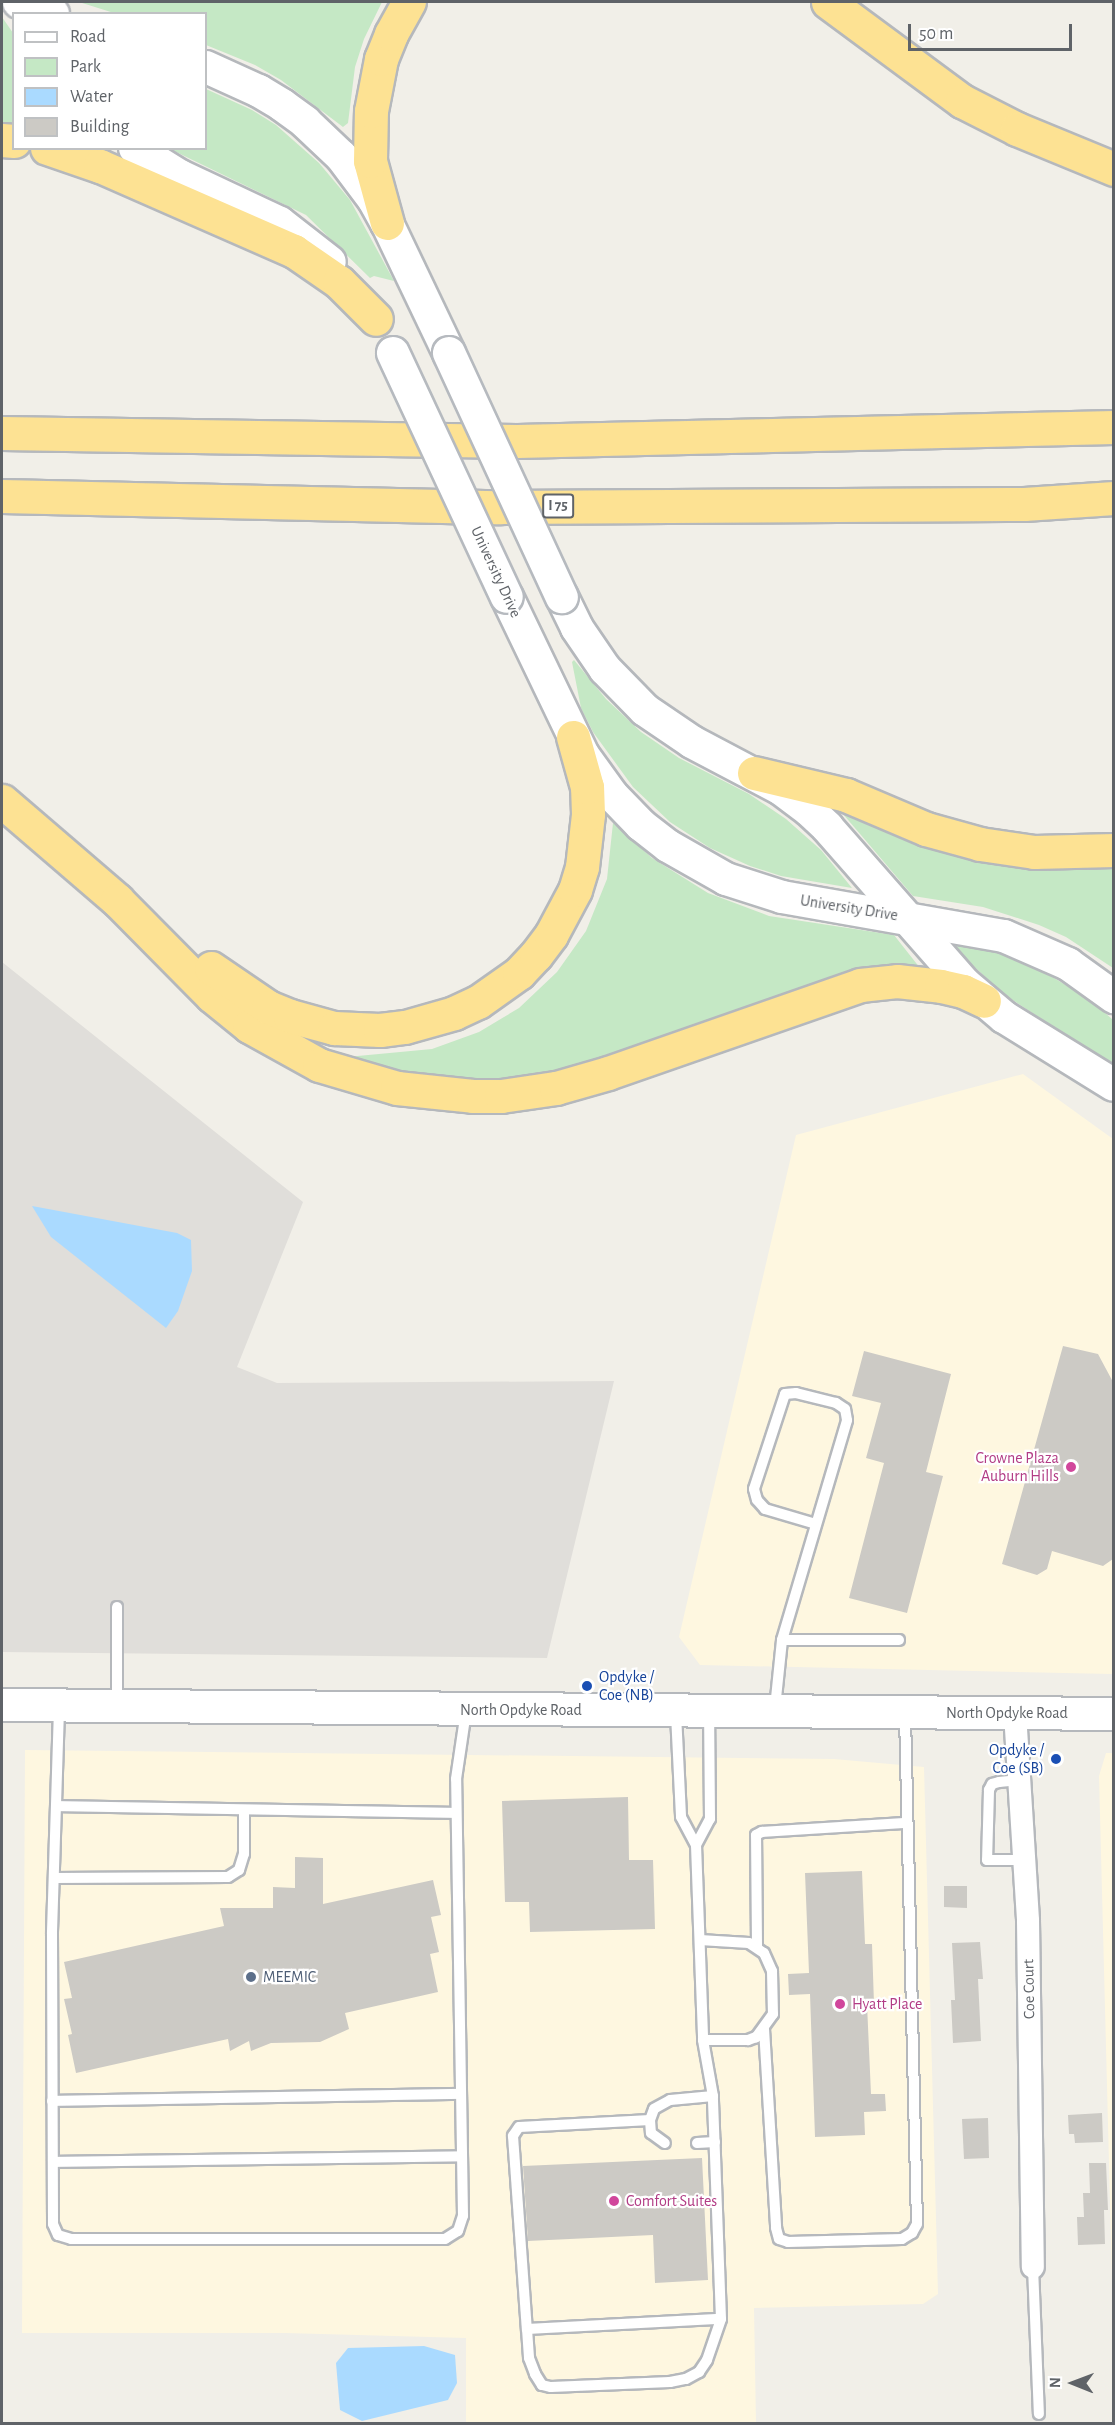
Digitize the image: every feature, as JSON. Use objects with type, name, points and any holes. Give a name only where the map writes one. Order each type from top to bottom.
[{"type":"highway","points":[[387,223],[370,161],[371,111],[381,59],[391,34],[409,2]]},
{"type":"highway","points":[[828,2],[962,101],[1017,129],[1113,169]]},
{"type":"highway","points":[[53,150],[100,166],[294,251],[339,282],[376,319]]},
{"type":"highway","points":[[1037,430],[1113,420]]},
{"type":"highway","points":[[2,433],[517,441],[1113,427]]},
{"type":"highway","name":"I 75","points":[[2,496],[501,507],[1024,504],[1113,498]]},
{"type":"highway","points":[[117,900],[246,994],[290,1016],[334,1028],[380,1030],[405,1028],[454,1013],[478,1002],[519,973],[551,935],[575,890],[582,867],[588,814],[587,787],[573,738]]},
{"type":"highway","points":[[754,773],[846,795],[926,829],[980,844],[1034,852],[1113,850]]},
{"type":"highway","points":[[2,801],[117,900],[212,996],[272,1041],[344,1075],[397,1088],[438,1094],[501,1096],[582,1082],[860,985],[897,981],[941,986],[963,991],[984,1000]]},
{"type":"main road","points":[[18,2],[47,12]]},
{"type":"main road","name":"University Drive","points":[[207,67],[259,91],[305,122],[353,171],[387,223],[562,597],[578,628],[605,669],[645,710],[692,742],[782,789],[827,827],[949,967],[984,1000],[1004,1017],[1113,1085]]},
{"type":"main road","name":"University Drive","points":[[138,150],[180,176],[256,210],[304,239],[344,276],[376,319],[393,353],[573,738],[612,795],[641,825],[696,864],[726,879],[782,897],[977,930],[1030,946],[1068,964],[1113,997]]},
{"type":"main road","name":"North Opdyke Road","points":[[2,1705],[466,1711],[709,1710],[1113,1714]]},
{"type":"street","name":"Coe Court","points":[[1015,1713],[1028,1933],[1033,2266]]},
{"type":"lane","points":[[774,1711],[782,1640],[847,1420],[845,1409],[837,1403],[796,1393],[785,1394],[754,1490],[757,1500],[765,1509],[816,1524]]},
{"type":"lane","points":[[117,1607],[117,1707]]},
{"type":"lane","points":[[782,1640],[899,1640]]},
{"type":"lane","points":[[58,1706],[54,1878],[53,2224],[58,2235],[71,2239],[445,2239],[458,2231],[463,2216],[456,1779],[466,1711]]},
{"type":"lane","points":[[650,2120],[519,2127],[513,2136],[530,2358],[535,2374],[542,2385],[551,2387],[670,2382],[686,2379],[699,2372],[708,2360],[721,2319],[713,2096],[703,2040],[696,1845],[681,1817],[676,1710]]},
{"type":"lane","points":[[696,1845],[710,1819],[709,1710]]},
{"type":"lane","points":[[764,2029],[776,2228],[779,2238],[788,2242],[902,2239],[912,2233],[917,2224],[904,1712]]},
{"type":"lane","points":[[1019,1780],[992,1784],[989,1790],[987,1860],[1024,1860]]},
{"type":"lane","points":[[57,1806],[456,1813]]},
{"type":"lane","points":[[54,1878],[228,1877],[238,1870],[243,1854],[244,1810]]},
{"type":"lane","points":[[757,1946],[756,1835],[762,1832],[907,1823]]},
{"type":"lane","points":[[700,1940],[749,1943],[757,1946],[769,1960],[772,1971],[773,2014],[764,2029],[756,2037],[748,2040],[703,2040]]},
{"type":"lane","points":[[52,2101],[460,2094]]},
{"type":"lane","points":[[665,2144],[651,2133],[650,2120],[654,2109],[670,2100],[713,2096]]},
{"type":"lane","points":[[698,2143],[715,2142]]},
{"type":"lane","points":[[53,2162],[462,2156]]},
{"type":"lane","points":[[1033,2266],[1040,2414]]},
{"type":"lane","points":[[527,2328],[721,2319]]},
{"type":"shaded area","points":[[2,962],[303,1202],[237,1367],[277,1383],[614,1381],[547,1658],[2,1652]]},
{"type":"shaded area","points":[[1023,1074],[1113,1139],[1113,1674],[700,1665],[679,1637],[796,1135]]},
{"type":"shaded area","points":[[25,1750],[834,1759],[924,1767],[938,2294],[923,2304],[754,2308],[756,2423],[466,2423],[466,2338],[285,2333],[22,2333]]},
{"type":"shaded area","points":[[1106,1753],[1114,1753],[1113,2318],[1099,1776]]},
{"type":"green space","points":[[79,2],[382,2],[364,39],[355,67],[348,123],[343,127],[281,80],[255,65],[207,45],[207,12],[111,12]]},
{"type":"green space","points":[[2,17],[12,32],[12,126],[2,124]]},
{"type":"green space","points":[[207,89],[252,110],[276,125],[319,163],[350,200],[394,281],[374,276],[370,278],[306,215],[172,150],[207,150]]},
{"type":"green space","points":[[574,660],[606,699],[641,732],[679,758],[749,794],[786,819],[821,850],[852,888],[781,876],[750,866],[710,848],[670,822],[633,787],[593,732],[581,708],[572,662]]},
{"type":"green space","points":[[844,810],[924,844],[1036,867],[1113,865],[1113,968],[1066,937],[1039,925],[983,907],[913,896],[843,814]]},
{"type":"green space","points":[[613,823],[652,858],[708,893],[769,916],[894,935],[920,968],[564,1075],[514,1083],[402,1077],[347,1057],[432,1049],[479,1032],[519,1008],[557,972],[586,931],[607,879]]},
{"type":"green space","points":[[955,943],[986,949],[1036,967],[1092,1001],[1113,1020],[1113,1066],[1005,995],[969,962],[954,945]]},
{"type":"water","points":[[32,1206],[177,1233],[191,1240],[192,1271],[178,1311],[166,1328],[51,1237]]},
{"type":"water","points":[[424,2346],[455,2355],[457,2383],[448,2400],[362,2421],[340,2410],[336,2363],[348,2348]]},
{"type":"building","name":"Crowne Plaza Auburn Hills","points":[[1063,1346],[1098,1354],[1113,1382],[1113,1559],[1103,1566],[1052,1551],[1047,1569],[1037,1575],[1002,1564]]},
{"type":"building","points":[[864,1351],[951,1374],[926,1472],[943,1476],[907,1613],[849,1598],[884,1463],[866,1458],[881,1403],[852,1396]]},
{"type":"building","points":[[628,1797],[629,1860],[653,1860],[655,1929],[530,1932],[529,1902],[505,1902],[502,1801]]},
{"type":"building","name":"MEEMIC","points":[[295,1857],[323,1858],[323,1904],[433,1880],[441,1915],[431,1917],[439,1952],[430,1954],[438,1992],[345,2013],[349,2029],[320,2042],[271,2043],[251,2051],[249,2041],[230,2051],[228,2039],[76,2073],[68,2035],[72,2034],[64,1999],[72,1998],[64,1962],[224,1926],[220,1908],[273,1908],[273,1887],[295,1888]]},
{"type":"building","name":"Hyatt Place","points":[[862,1871],[865,1944],[872,1944],[874,2004],[867,2004],[871,2094],[885,2094],[886,2111],[864,2112],[865,2135],[815,2137],[810,1994],[789,1995],[788,1974],[809,1973],[805,1873]]},
{"type":"building","points":[[944,1886],[967,1886],[967,1908],[944,1907]]},
{"type":"building","points":[[980,1942],[983,1979],[978,1979],[981,2041],[953,2043],[951,2000],[955,2000],[952,1943]]},
{"type":"building","points":[[1102,2113],[1103,2142],[1075,2143],[1074,2134],[1069,2134],[1068,2115]]},
{"type":"building","points":[[988,2118],[989,2158],[964,2159],[962,2119]]},
{"type":"building","name":"Comfort Suites","points":[[702,2158],[708,2280],[655,2283],[653,2235],[528,2241],[523,2166]]},
{"type":"building","points":[[1089,2163],[1106,2163],[1108,2210],[1104,2210],[1105,2244],[1078,2245],[1077,2217],[1084,2217],[1083,2193],[1090,2193]]},
{"type":"place","name":"Crowne Plaza Auburn Hills","points":[[1071,1467]]},
{"type":"place","name":"Opdyke / Coe (NB)","points":[[587,1686]]},
{"type":"place","name":"Opdyke / Coe (SB)","points":[[1056,1759]]},
{"type":"place","name":"MEEMIC","points":[[251,1977]]},
{"type":"place","name":"Hyatt Place","points":[[840,2004]]},
{"type":"place","name":"Comfort Suites","points":[[614,2201]]}]
